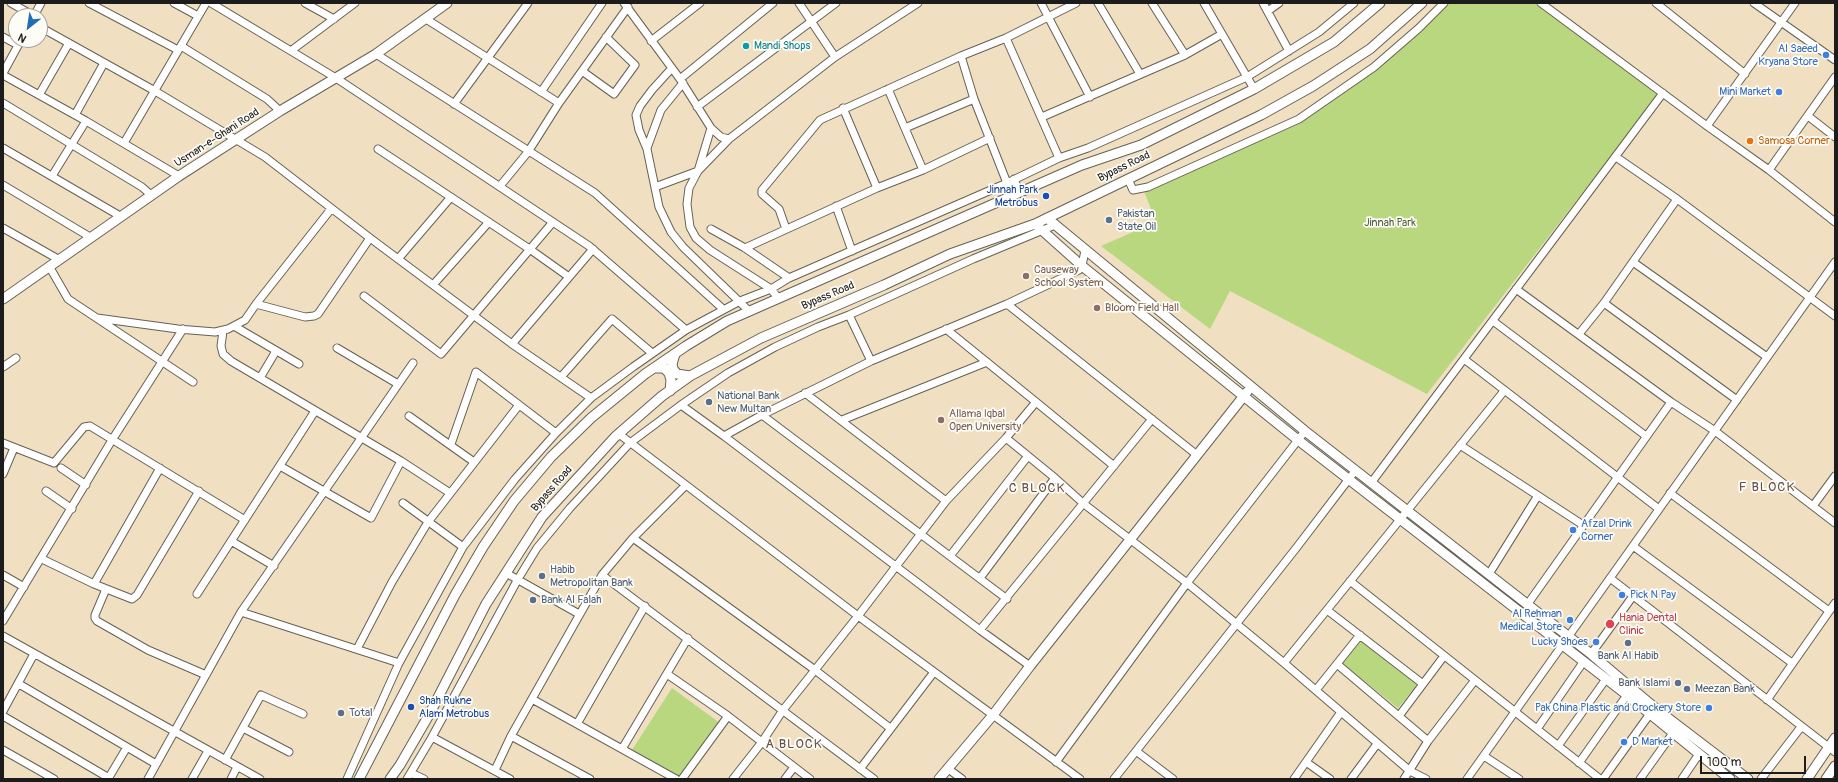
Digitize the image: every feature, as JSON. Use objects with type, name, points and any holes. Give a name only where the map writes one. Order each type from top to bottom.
[{"type":"main road","name":"Usman-e-Ghani Road","points":[[3,299],[58,259],[179,176],[280,111],[376,54],[447,3]]},
{"type":"main road","points":[[359,779],[454,595],[483,547],[514,501],[551,457],[592,418],[654,368],[727,322],[749,311],[1082,165],[1141,145],[1254,89],[1334,42],[1380,3]]},
{"type":"main road","name":"Bypass Road","points":[[390,779],[415,740],[471,631],[542,517],[619,434],[670,391],[690,376],[761,338],[884,285],[950,254],[1035,224],[1261,115],[1313,86],[1370,49],[1422,3]]},
{"type":"main road","points":[[1047,218],[1250,388],[1568,636],[1606,679],[1748,779]]},
{"type":"main road","points":[[1035,224],[1082,266],[1298,440],[1563,645],[1587,658],[1652,711],[1673,733],[1725,778]]},
{"type":"main road","points":[[675,354],[672,364],[673,369],[677,374],[690,376]]},
{"type":"main road","points":[[654,368],[664,368],[669,373],[671,380],[670,391]]},
{"type":"main road","points":[[939,779],[993,716],[1030,666],[1250,388]]},
{"type":"main road","points":[[1807,779],[1832,750],[1835,738]]},
{"type":"main road","points":[[1826,779],[1835,766]]},
{"type":"street","points":[[11,3],[20,8]]},
{"type":"street","points":[[88,3],[180,48],[267,99],[280,111]]},
{"type":"street","points":[[174,3],[198,16]]},
{"type":"street","points":[[124,143],[206,3]]},
{"type":"street","points":[[211,3],[292,50],[336,78],[593,249],[686,330]]},
{"type":"street","points":[[305,3],[334,19]]},
{"type":"street","points":[[292,50],[355,3]]},
{"type":"street","points":[[454,104],[528,3]]},
{"type":"street","points":[[541,92],[602,3]]},
{"type":"street","points":[[651,41],[700,3]]},
{"type":"street","points":[[647,149],[661,110],[681,81],[773,3]]},
{"type":"street","points":[[799,3],[835,57]]},
{"type":"street","points":[[697,107],[836,3]]},
{"type":"street","points":[[655,187],[698,171],[728,139],[835,57],[918,3]]},
{"type":"street","points":[[1041,3],[1090,96]]},
{"type":"street","points":[[786,229],[779,209],[762,194],[762,190],[820,120],[843,108],[961,56],[1006,38],[1076,3]]},
{"type":"street","points":[[1098,3],[1140,74]]},
{"type":"street","points":[[1152,3],[1185,55]]},
{"type":"street","points":[[1204,3],[1254,89]]},
{"type":"street","points":[[1263,3],[1289,51]]},
{"type":"street","points":[[1268,11],[1280,3]]},
{"type":"street","points":[[347,779],[400,663],[463,547],[515,479],[556,433],[591,398],[686,330],[723,309],[771,289],[789,278],[1059,158],[1088,148],[1247,77],[1319,32],[1354,3]]},
{"type":"street","points":[[1128,179],[1133,190],[1148,187],[1299,119],[1374,67],[1419,28],[1444,3]]},
{"type":"street","points":[[1656,3],[1745,74]]},
{"type":"street","points":[[1754,3],[1835,60]]},
{"type":"street","points":[[1707,126],[1795,3]]},
{"type":"street","points":[[1544,4],[1707,126],[1769,170],[1835,222]]},
{"type":"street","points":[[500,186],[528,152],[559,103],[606,37],[626,5],[681,81],[711,128],[721,137],[728,139]]},
{"type":"street","points":[[426,19],[559,103]]},
{"type":"street","points":[[48,32],[155,91],[265,157],[331,209],[512,344],[591,398]]},
{"type":"street","points":[[1042,117],[1185,55],[1222,34]]},
{"type":"street","points":[[582,71],[614,94],[635,65],[606,37]]},
{"type":"street","points":[[1006,38],[1059,158]]},
{"type":"street","points":[[39,95],[69,44]]},
{"type":"street","points":[[17,48],[3,74],[75,114],[179,176]]},
{"type":"street","points":[[376,54],[528,152],[595,193],[723,309]]},
{"type":"street","points":[[961,56],[974,99],[990,138],[1010,181],[1019,192]]},
{"type":"street","points":[[75,114],[104,63]]},
{"type":"street","points":[[672,68],[652,90],[638,110],[637,122],[647,149],[659,207],[671,232],[683,247],[749,311]]},
{"type":"street","points":[[1769,170],[1835,77]]},
{"type":"street","points":[[888,89],[923,170]]},
{"type":"street","points":[[1371,483],[1663,93]]},
{"type":"street","points":[[905,128],[974,99]]},
{"type":"street","points":[[3,103],[142,187],[151,195]]},
{"type":"street","points":[[843,108],[877,188]]},
{"type":"street","points":[[1808,116],[1835,137]]},
{"type":"street","points":[[52,176],[86,121]]},
{"type":"street","points":[[711,128],[698,171],[689,188],[687,204],[690,227],[696,238],[710,250],[771,289],[778,298]]},
{"type":"street","points":[[745,248],[877,188],[923,170],[990,138]]},
{"type":"street","points":[[3,148],[120,216]]},
{"type":"street","points":[[378,149],[531,250],[569,277]]},
{"type":"street","points":[[1616,157],[1677,199],[1835,316]]},
{"type":"street","points":[[3,185],[90,237]]},
{"type":"street","points":[[398,259],[451,197]]},
{"type":"street","points":[[1579,334],[1604,303],[1677,199]]},
{"type":"street","points":[[836,206],[852,251]]},
{"type":"street","points":[[97,318],[183,330],[223,331],[234,326],[245,320],[331,209]]},
{"type":"street","points":[[433,285],[489,222]]},
{"type":"street","points":[[364,296],[442,354],[553,222]]},
{"type":"street","points":[[424,779],[409,776],[432,737],[518,579],[549,532],[630,443],[728,373],[775,347],[818,327],[849,316],[973,259],[1055,225]]},
{"type":"street","points":[[3,228],[58,259]]},
{"type":"street","points":[[711,229],[745,248],[789,278]]},
{"type":"street","points":[[256,304],[305,317],[318,314],[370,238]]},
{"type":"street","points":[[512,344],[593,249]]},
{"type":"street","points":[[724,436],[805,393],[871,362],[1007,304],[1078,270],[1082,266],[1085,250]]},
{"type":"street","points":[[1633,262],[1767,357]]},
{"type":"street","points":[[1467,779],[1835,262]]},
{"type":"street","points":[[49,266],[68,299],[193,382]]},
{"type":"street","points":[[1516,289],[1671,402],[1715,431],[1835,523]]},
{"type":"street","points":[[1604,303],[1737,400]]},
{"type":"street","points":[[1007,304],[1197,455]]},
{"type":"street","points":[[849,316],[871,362]]},
{"type":"street","points":[[561,377],[612,319],[652,353]]},
{"type":"street","points":[[1492,321],[1646,436]]},
{"type":"street","points":[[234,326],[299,364]]},
{"type":"street","points":[[946,329],[1114,466]]},
{"type":"street","points":[[3,621],[42,559],[112,440],[183,330]]},
{"type":"street","points":[[223,331],[223,354],[231,361],[401,461],[450,493]]},
{"type":"street","points":[[337,348],[398,384]]},
{"type":"street","points":[[260,378],[276,351]]},
{"type":"street","points":[[3,367],[16,358]]},
{"type":"street","points":[[1464,359],[1659,509]]},
{"type":"street","points":[[842,420],[986,362]]},
{"type":"street","points":[[148,779],[241,612],[412,363]]},
{"type":"street","points":[[451,444],[476,372],[556,433]]},
{"type":"street","points":[[1284,662],[1504,391]]},
{"type":"street","points":[[805,393],[946,501]]},
{"type":"street","points":[[734,779],[762,742],[783,710],[858,616],[946,501],[1006,438],[1036,402]]},
{"type":"street","points":[[1527,605],[1671,402]]},
{"type":"street","points":[[357,649],[392,582],[428,522],[519,405]]},
{"type":"street","points":[[681,406],[724,436],[980,630],[1030,666]]},
{"type":"street","points":[[197,594],[315,410]]},
{"type":"street","points":[[762,415],[1006,599]]},
{"type":"street","points":[[409,416],[451,444],[474,462]]},
{"type":"street","points":[[980,630],[1152,419]]},
{"type":"street","points":[[3,443],[54,462],[84,427],[87,426],[199,491],[245,520]]},
{"type":"street","points":[[1056,762],[1187,583],[1305,431]]},
{"type":"street","points":[[619,434],[685,486],[858,616],[1080,779]]},
{"type":"street","points":[[1006,438],[1084,504],[1187,583],[1284,662],[1410,771],[1426,779]]},
{"type":"street","points":[[1460,445],[1583,526]]},
{"type":"street","points":[[3,474],[14,448]]},
{"type":"street","points":[[950,556],[1028,456]]},
{"type":"street","points":[[280,466],[371,518],[401,461]]},
{"type":"street","points":[[61,468],[86,485]]},
{"type":"street","points":[[94,584],[160,468]]},
{"type":"street","points":[[1114,779],[1355,471]]},
{"type":"street","points":[[1813,506],[1835,476]]},
{"type":"street","points":[[980,578],[1055,478]]},
{"type":"street","points":[[495,770],[511,736],[602,575],[634,538],[685,486]]},
{"type":"street","points":[[46,491],[72,509]]},
{"type":"street","points":[[42,559],[94,584],[132,599],[137,595],[199,491]]},
{"type":"street","points":[[1670,493],[1829,611]]},
{"type":"street","points":[[1489,574],[1537,497]]},
{"type":"street","points":[[403,503],[463,547]]},
{"type":"street","points":[[634,538],[815,670],[890,728]]},
{"type":"street","points":[[231,541],[274,566]]},
{"type":"street","points":[[1633,546],[1792,663]]},
{"type":"street","points":[[506,573],[579,614]]},
{"type":"street","points":[[3,575],[24,587]]},
{"type":"street","points":[[602,575],[874,779]]},
{"type":"street","points":[[1610,578],[1832,750]]},
{"type":"street","points":[[1350,582],[1601,779],[1652,711]]},
{"type":"street","points":[[106,589],[95,615],[97,621],[148,650],[206,675]]},
{"type":"street","points":[[1537,729],[1633,596]]},
{"type":"street","points":[[1767,700],[1835,603]]},
{"type":"street","points":[[577,724],[645,606]]},
{"type":"street","points":[[1327,610],[1423,684]]},
{"type":"street","points":[[241,612],[400,663]]},
{"type":"street","points":[[1316,690],[1360,635]]},
{"type":"street","points":[[3,636],[174,733],[260,779]]},
{"type":"street","points":[[622,750],[688,638]]},
{"type":"street","points":[[3,711],[34,654]]},
{"type":"street","points":[[1399,716],[1444,656]]},
{"type":"street","points":[[1337,664],[1428,742]]},
{"type":"street","points":[[860,768],[934,672]]},
{"type":"street","points":[[667,674],[728,716],[810,779]]},
{"type":"street","points":[[1558,746],[1606,679]]},
{"type":"street","points":[[1404,779],[1428,742],[1475,680]]},
{"type":"street","points":[[19,684],[156,764]]},
{"type":"street","points":[[225,760],[261,695],[303,714]]},
{"type":"street","points":[[1579,763],[1627,695]]},
{"type":"street","points":[[532,699],[676,779]]},
{"type":"street","points":[[1294,779],[1341,712]]},
{"type":"street","points":[[3,716],[108,778],[127,747]]},
{"type":"street","points":[[682,779],[728,716]]},
{"type":"street","points":[[1761,779],[1801,727]]},
{"type":"street","points":[[243,728],[289,752]]},
{"type":"street","points":[[1640,779],[1673,733]]},
{"type":"street","points":[[511,736],[590,779]]},
{"type":"street","points":[[432,737],[510,779]]},
{"type":"street","points":[[1351,779],[1377,744]]},
{"type":"street","points":[[3,750],[54,779]]},
{"type":"street","points":[[192,779],[208,751]]},
{"type":"street","points":[[1136,751],[1174,779]]},
{"type":"street","points":[[1682,779],[1699,754]]},
{"type":"street","points":[[1484,756],[1516,778]]},
{"type":"street","points":[[1306,762],[1330,779]]},
{"type":"street","points":[[231,779],[237,767]]},
{"type":"street","points":[[785,779],[794,767]]},
{"type":"street","points":[[947,768],[962,779]]},
{"type":"green space","name":"Jinnah Park","points":[[1449,3],[1538,3],[1658,95],[1427,394],[1230,291],[1210,329],[1101,246],[1156,222],[1144,191],[1294,126],[1354,86]]},
{"type":"green space","points":[[1361,641],[1417,685],[1398,708],[1342,663]]},
{"type":"green space","points":[[672,688],[724,726],[686,779],[675,779],[630,753]]},
{"type":"place","name":"Mandi Shops","points":[[746,46]]},
{"type":"place","name":"Al Saeed Kryana Store","points":[[1826,55]]},
{"type":"place","name":"Mini Market","points":[[1779,92]]},
{"type":"place","name":"Samosa Corner","points":[[1750,141]]},
{"type":"place","name":"Jinnah Park Metrobus","points":[[1046,196]]},
{"type":"place","name":"Pakistan State Oil","points":[[1109,220]]},
{"type":"place","name":"Causeway School System","points":[[1026,276]]},
{"type":"place","name":"Bloom Field Hall","points":[[1097,308]]},
{"type":"place","name":"National Bank New Multan","points":[[709,402]]},
{"type":"place","name":"Allama Iqbal Open University","points":[[941,420]]},
{"type":"place","name":"Afzal Drink Corner","points":[[1573,530]]},
{"type":"place","name":"Habib Metropolitan Bank","points":[[542,576]]},
{"type":"place","name":"Pick N Pay","points":[[1622,595]]},
{"type":"place","name":"Bank Al Falah","points":[[533,600]]},
{"type":"place","name":"Al Rehman Medical Store","points":[[1570,620]]},
{"type":"place","name":"Hania Dental Clinic","points":[[1610,624]]},
{"type":"place","name":"Lucky Shoes","points":[[1596,642]]},
{"type":"place","name":"Bank Al Habib","points":[[1628,643]]},
{"type":"place","name":"Bank Islami","points":[[1678,683]]},
{"type":"place","name":"Meezan Bank","points":[[1687,689]]},
{"type":"place","name":"Shah Rukne Alam Metrobus","points":[[411,707]]},
{"type":"place","name":"Pak China Plastic and Crockery Store","points":[[1709,708]]},
{"type":"place","name":"Total","points":[[341,713]]},
{"type":"place","name":"D Market","points":[[1624,742]]},
{"type":"district","name":"F BLOCK","points":[[1767,488]]},
{"type":"district","name":"C BLOCK","points":[[1037,489]]},
{"type":"district","name":"A BLOCK","points":[[794,745]]}]
